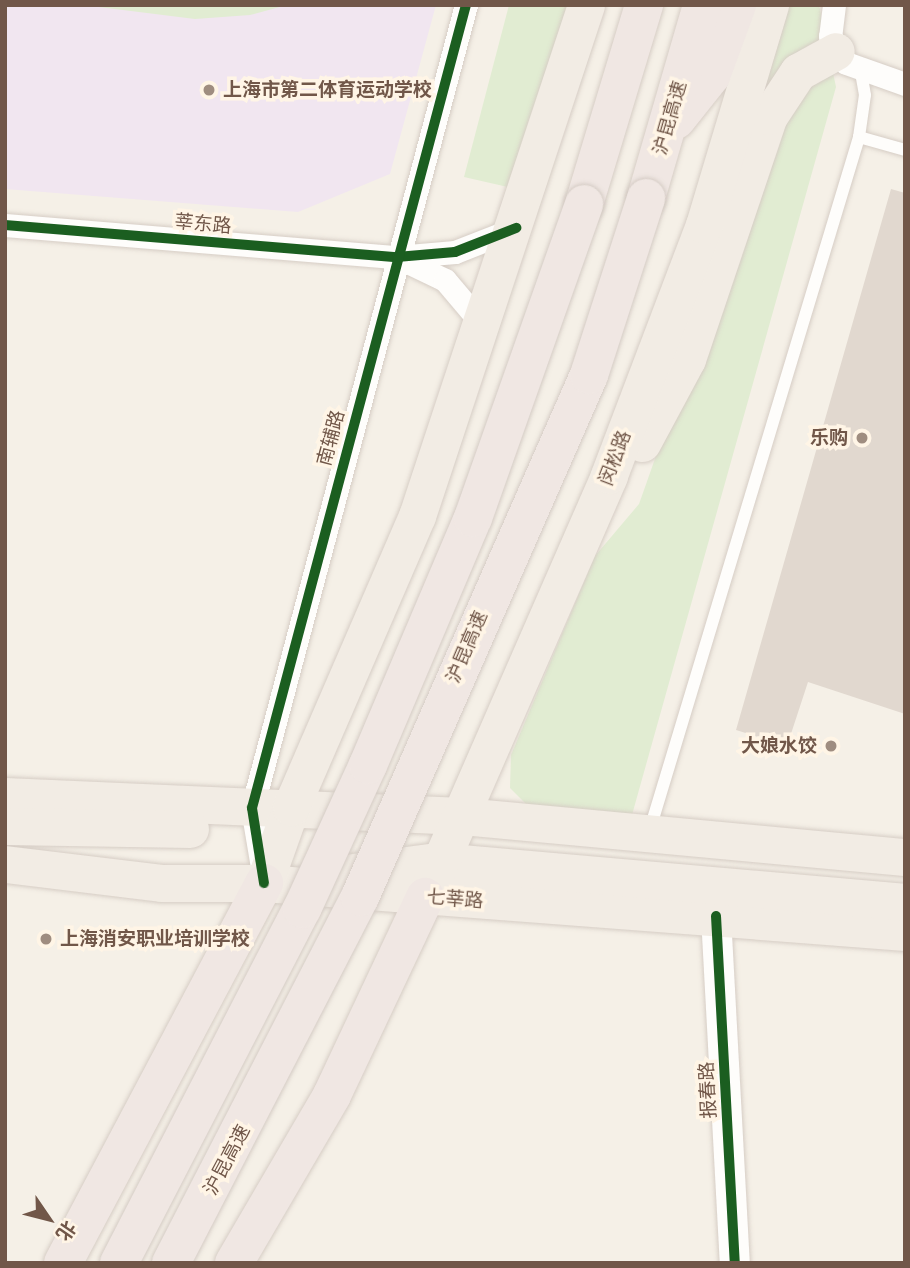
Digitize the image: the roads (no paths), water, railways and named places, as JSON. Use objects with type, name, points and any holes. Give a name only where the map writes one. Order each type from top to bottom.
[{"type":"highway","points":[[119,1263],[302,909],[368,765],[473,518],[584,204],[644,5]]},
{"type":"highway","name":"沪昆高速","points":[[171,1263],[360,897],[589,375],[646,198],[702,5]]},
{"type":"highway","points":[[666,132],[712,76],[737,5]]},
{"type":"highway","points":[[63,1263],[110,1181],[264,883]]},
{"type":"highway","points":[[239,1256],[332,1095],[425,897]]},
{"type":"main road","points":[[586,5],[516,228],[417,516],[270,819],[264,883],[439,862],[905,902]]},
{"type":"main road","name":"闵松路","points":[[425,897],[609,475],[704,225],[770,5]]},
{"type":"main road","points":[[609,475],[634,459],[687,359],[769,116],[798,72],[848,62]]},
{"type":"main road","points":[[5,796],[270,819]]},
{"type":"main road","points":[[5,826],[462,816],[650,830],[905,858]]},
{"type":"main road","name":"七莘路","points":[[5,864],[161,883],[264,883],[905,932]]},
{"type":"street","name":"南辅路","points":[[270,819],[397,257],[466,5]]},
{"type":"street","points":[[834,5],[830,36],[848,62],[905,84]]},
{"type":"street","name":"莘东路","points":[[5,225],[397,257]]},
{"type":"street","points":[[397,257],[455,251],[516,228]]},
{"type":"street","points":[[397,257],[445,280],[483,325]]},
{"type":"street","name":"报春路","points":[[716,916],[735,1263]]},
{"type":"lane","points":[[650,830],[859,137],[866,95],[848,62]]},
{"type":"lane","points":[[859,137],[905,150]]},
{"type":"place","name":"上海市第二体育运动学校","points":[[209,90]]},
{"type":"place","name":"乐购","points":[[862,438]]},
{"type":"place","name":"大娘水饺","points":[[831,746]]},
{"type":"place","name":"上海消安职业培训学校","points":[[46,939]]}]
